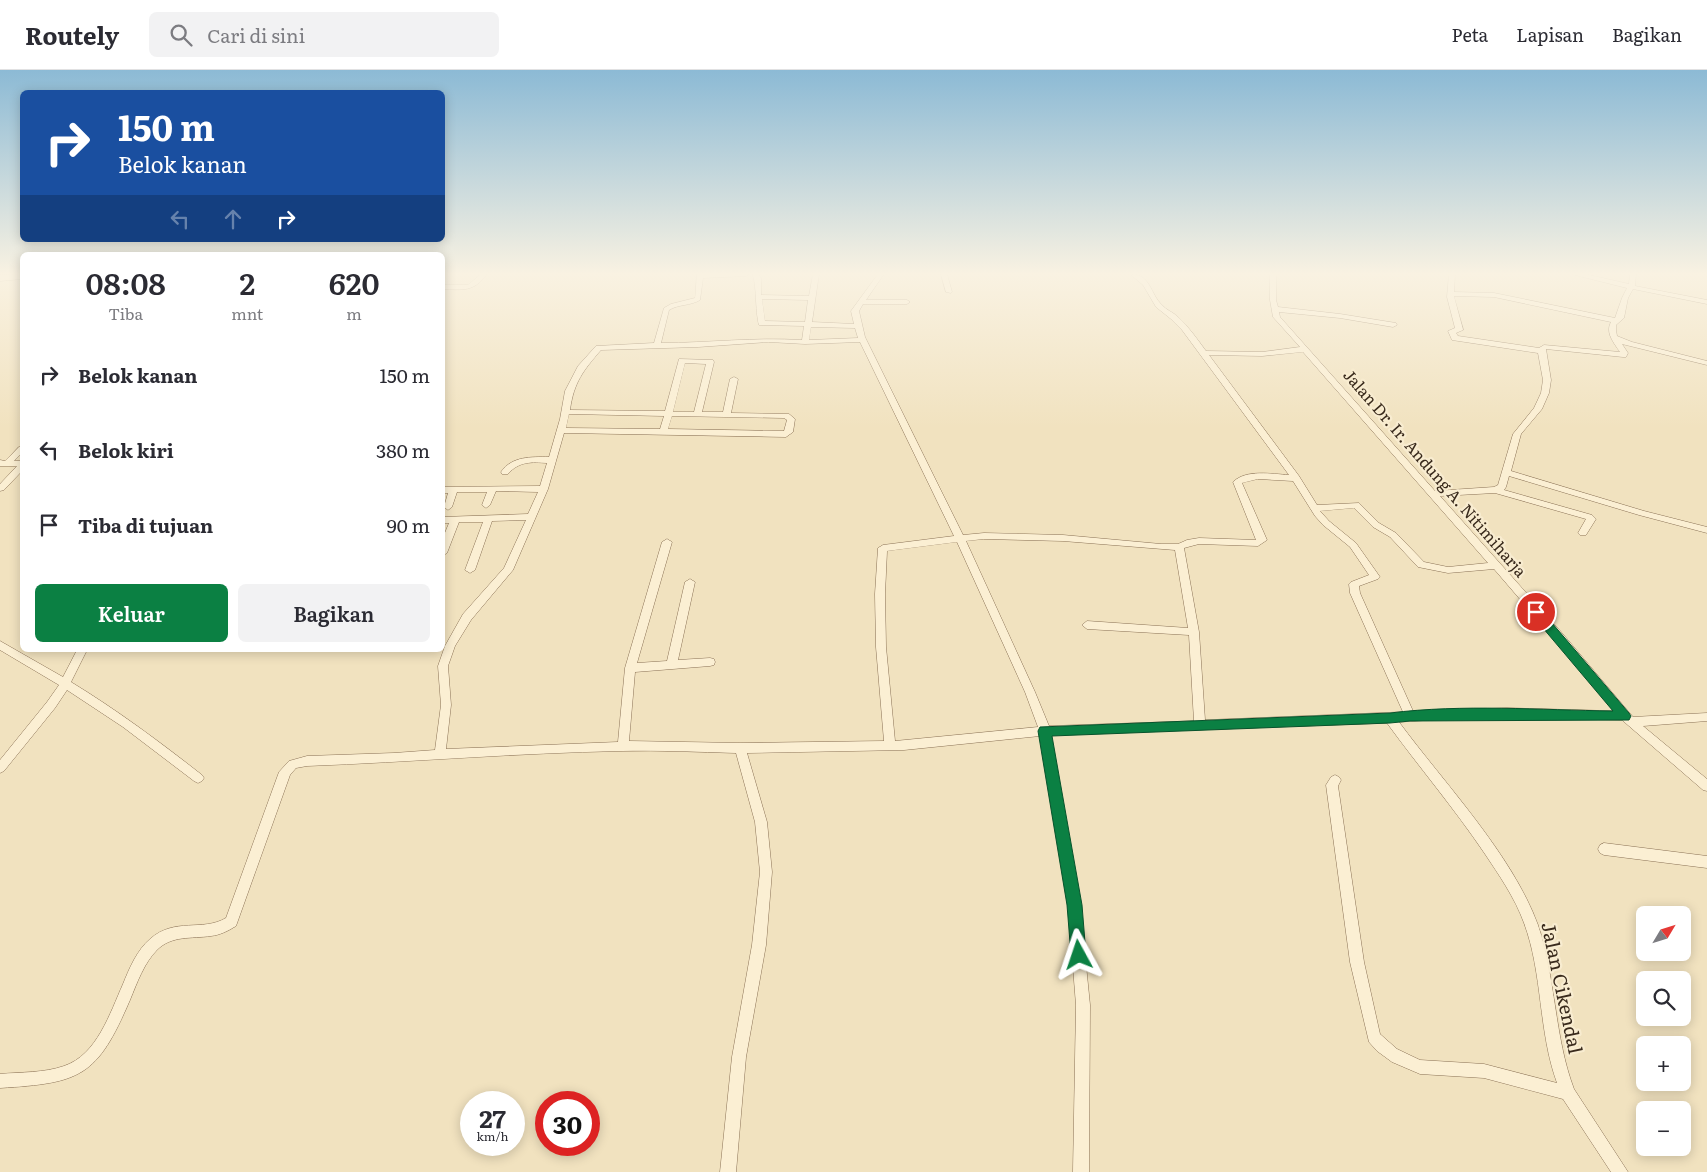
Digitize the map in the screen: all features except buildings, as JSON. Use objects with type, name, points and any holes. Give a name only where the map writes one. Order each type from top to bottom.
[{"type":"street","points":[[658,344],[662,325]]},
{"type":"street","points":[[805,342],[808,325]]},
{"type":"street","points":[[829,325],[858,326],[862,340],[973,566],[1026,683],[1045,731],[1074,905],[1083,996],[1081,1172]]},
{"type":"street","points":[[1183,325],[1296,478],[1314,508],[1326,523],[1353,545],[1375,575],[1370,579],[1354,584],[1355,593],[1410,716]]},
{"type":"street","name":"Jalan Dr. Ir. Andung A. Nitimiharja","points":[[1285,325],[1558,636],[1628,719],[1707,786]]},
{"type":"street","points":[[1458,325],[1459,330],[1452,330],[1456,339],[1542,351]]},
{"type":"street","points":[[1495,490],[1502,487],[1518,434],[1538,409],[1545,393],[1547,380],[1542,351],[1544,347],[1550,346],[1623,355],[1624,353],[1614,337],[1612,325]]},
{"type":"street","points":[[1614,337],[1629,344],[1707,363]]},
{"type":"street","points":[[440,754],[446,705],[443,666],[450,646],[467,617],[508,570],[544,489],[572,384],[581,368],[597,350],[605,347],[658,344],[698,345],[769,340],[805,342],[862,340]]},
{"type":"street","points":[[1205,353],[1262,354],[1306,349]]},
{"type":"street","points":[[664,432],[682,361],[710,362],[698,414]]},
{"type":"street","points":[[727,415],[734,379]]},
{"type":"street","points":[[560,430],[780,434],[789,432],[791,419],[790,417],[698,414],[565,412]]},
{"type":"street","points":[[4,463],[20,451]]},
{"type":"street","points":[[505,472],[509,466],[520,461],[551,460]]},
{"type":"street","points":[[4,463],[20,465]]},
{"type":"street","points":[[1,488],[20,467]]},
{"type":"street","points":[[1506,472],[1642,513],[1707,530]]},
{"type":"street","points":[[890,745],[880,647],[881,550],[885,547],[984,536],[1024,536],[1179,547],[1187,542],[1199,540],[1261,542],[1262,540],[1237,482],[1244,478],[1296,478]]},
{"type":"street","points":[[486,505],[493,489]]},
{"type":"street","points":[[445,490],[544,489]]},
{"type":"street","points":[[448,506],[454,490]]},
{"type":"street","points":[[1432,494],[1495,490],[1590,517],[1591,519],[1583,533]]},
{"type":"street","points":[[1314,508],[1356,505],[1376,525],[1393,535],[1417,562],[1426,567],[1448,570],[1495,566]]},
{"type":"street","points":[[445,520],[530,517]]},
{"type":"street","points":[[470,570],[489,518]]},
{"type":"street","points":[[445,545],[455,520]]},
{"type":"street","points":[[623,746],[630,668],[667,542]]},
{"type":"street","points":[[1179,547],[1194,632],[1200,726]]},
{"type":"street","points":[[672,664],[690,582]]},
{"type":"street","points":[[1087,625],[1194,632]]},
{"type":"street","points":[[0,645],[134,728],[198,778]]},
{"type":"street","points":[[0,768],[51,705],[65,684],[81,652]]},
{"type":"street","points":[[630,668],[710,662]]},
{"type":"street","points":[[0,1081],[42,1079],[76,1069],[101,1046],[110,1030],[130,982],[152,945],[166,934],[180,930],[215,929],[226,926],[231,922],[285,772],[293,764],[306,760],[623,746],[740,748],[890,745],[1045,731],[1470,714],[1628,719],[1707,717]]},
{"type":"street","name":"Jalan Cikendal","points":[[1390,718],[1479,835],[1528,915],[1537,943],[1553,1042],[1568,1093],[1620,1172]]},
{"type":"street","points":[[728,1172],[739,1057],[759,944],[766,872],[760,822],[753,789],[740,748]]},
{"type":"street","points":[[1335,780],[1332,785],[1357,962],[1374,1037],[1381,1047],[1413,1065],[1425,1069],[1471,1069],[1514,1076],[1568,1093]]},
{"type":"street","points":[[1604,849],[1707,862]]},
{"type":"route","points":[[1079,955],[1074,905],[1045,731],[1470,714],[1624,716],[1536,612]]}]
